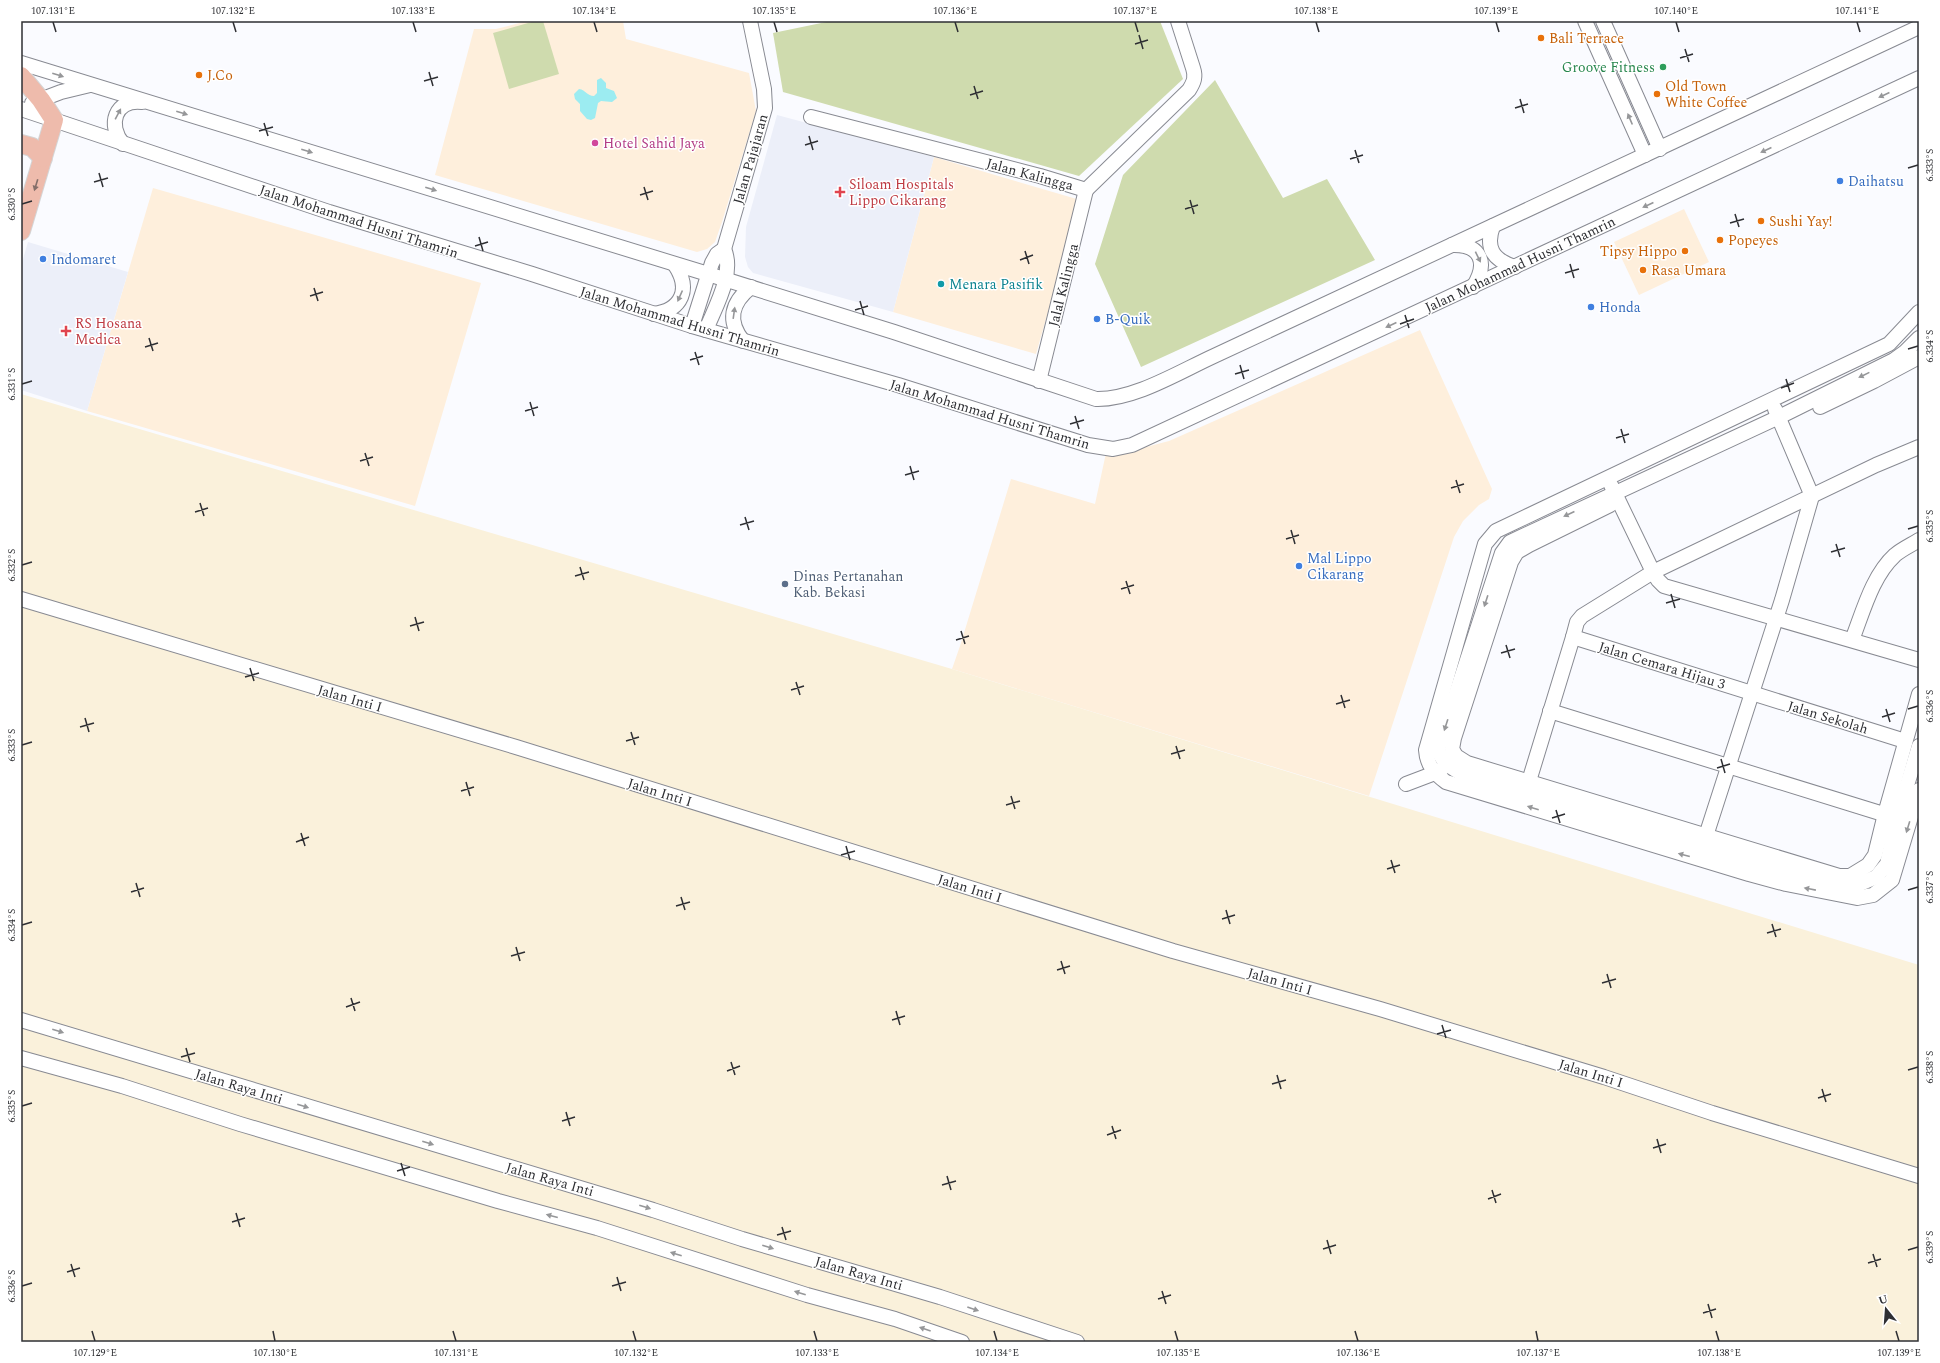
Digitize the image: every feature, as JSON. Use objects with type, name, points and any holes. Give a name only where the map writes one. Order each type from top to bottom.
[{"type":"main road","points":[[21,76],[54,120],[21,231]]},
{"type":"main road","points":[[21,144],[32,147],[43,158]]},
{"type":"street","name":"Jalan Pajajaran","points":[[692,326],[708,274],[717,254],[724,249],[765,108],[764,89],[750,21]]},
{"type":"street","name":"Jalan Kalingga","points":[[811,117],[1040,176],[1086,190],[1189,90],[1193,83],[1195,75],[1194,68],[1178,21]]},
{"type":"street","points":[[1585,21],[1646,155]]},
{"type":"street","points":[[1603,21],[1660,149]]},
{"type":"street","points":[[21,63],[894,332],[1039,382],[1096,399],[1108,400],[1127,396],[1660,149],[1919,27]]},
{"type":"street","name":"Jalan Mohammad Husni Thamrin","points":[[21,109],[329,212],[532,274],[692,326],[898,384],[1088,445],[1113,449],[1132,445],[1919,78]]},
{"type":"street","points":[[21,109],[40,100],[90,85]]},
{"type":"street","points":[[123,144],[117,137],[114,128],[117,114],[127,104],[136,101],[146,102]]},
{"type":"street","name":"Jalal Kalingga","points":[[1039,382],[1086,190]]},
{"type":"street","points":[[1493,226],[1490,236],[1490,247],[1495,257],[1504,264],[1515,267]]},
{"type":"street","points":[[1452,245],[1464,245],[1476,251],[1482,263],[1480,276],[1473,287]]},
{"type":"street","name":"Jalan Pajajaran","points":[[706,330],[725,280],[728,257],[724,249]]},
{"type":"street","points":[[654,314],[665,312],[675,306],[682,297],[684,285],[682,274],[676,265]]},
{"type":"street","points":[[743,341],[737,333],[733,323],[733,313],[736,302],[742,294],[751,288]]},
{"type":"street","points":[[1915,786],[1891,816],[1875,856],[1868,865],[1850,876],[1839,876],[1706,834],[1526,787],[1462,774],[1446,765],[1427,760],[1426,750],[1485,544],[1496,531],[1889,344],[1919,312]]},
{"type":"street","points":[[1901,361],[1919,338]]},
{"type":"street","points":[[1919,357],[1901,361],[1780,421],[1617,497],[1510,542],[1502,553],[1438,749],[1440,756],[1446,765],[1446,782],[1622,829],[1702,848],[1788,878],[1857,898],[1873,895],[1892,880],[1915,786],[1919,746]]},
{"type":"street","points":[[1702,848],[1776,618],[1812,496],[1771,400]]},
{"type":"street","points":[[1526,787],[1577,622],[1582,616],[1653,572],[1919,447]]},
{"type":"street","points":[[1607,478],[1653,572],[1664,586],[1919,660]]},
{"type":"street","points":[[1852,640],[1876,581],[1885,565],[1896,554],[1919,540]]},
{"type":"street","name":"Jalan Inti I","points":[[21,599],[516,747],[1174,951],[1380,1009],[1604,1077],[1712,1113],[1919,1176]]},
{"type":"street","name":"Jalan Cemara Hijau 3","points":[[1573,637],[1752,694]]},
{"type":"street","name":"Jalan Sekolah","points":[[1752,694],[1905,741]]},
{"type":"street","points":[[1526,787],[1622,829],[1663,849],[1788,878],[1843,886],[1855,886],[1876,877],[1887,864],[1891,816],[1905,741],[1919,694]]},
{"type":"street","points":[[1550,711],[1891,816]]},
{"type":"street","points":[[1406,784],[1446,765]]},
{"type":"street","name":"Jalan Raya Inti","points":[[21,1020],[654,1210],[742,1240],[862,1273],[1077,1342]]},
{"type":"street","points":[[21,1058],[137,1090],[240,1124],[464,1191],[597,1228],[770,1284],[895,1319],[962,1342]]},
{"type":"shaded area","name":"Hotel Sahid Jaya","points":[[527,21],[623,21],[626,39],[749,73],[756,111],[715,242],[707,249],[697,252],[435,175],[474,29],[496,29]]},
{"type":"shaded area","name":"Siloam Hospitals Lippo Cikarang","points":[[777,115],[934,157],[893,312],[753,273],[748,267],[745,257],[746,227]]},
{"type":"shaded area","points":[[934,157],[1080,200],[1036,354],[893,312]]},
{"type":"shaded area","points":[[153,188],[481,283],[415,506],[87,411]]},
{"type":"shaded area","points":[[1684,209],[1709,262],[1639,295],[1614,242]]},
{"type":"shaded area","name":"RS Hosana Medica","points":[[28,242],[128,272],[87,411],[21,390],[21,266]]},
{"type":"shaded area","points":[[1420,330],[1492,489],[1489,499],[1479,505],[1463,521],[1454,537],[1369,796],[952,669],[1011,479],[1095,504],[1106,453],[1123,453],[1169,441]]},
{"type":"shaded area","points":[[21,394],[952,669],[1919,965],[1919,1342],[21,1342]]},
{"type":"green space","points":[[535,21],[543,21],[559,74],[509,89],[493,33]]},
{"type":"green space","points":[[831,21],[1160,21],[1183,79],[1079,176],[783,92],[773,33]]},
{"type":"green space","points":[[1215,80],[1283,198],[1327,179],[1375,260],[1141,367],[1095,264],[1123,175]]},
{"type":"water","points":[[601,78],[606,83],[606,88],[614,91],[617,98],[612,102],[601,101],[598,103],[595,118],[591,120],[587,119],[580,111],[580,104],[575,99],[574,94],[579,89],[594,96],[597,93],[597,80]]},
{"type":"place","name":"Bali Terrace","points":[[1541,38]]},
{"type":"place","name":"Groove Fitness","points":[[1663,67]]},
{"type":"place","name":"J.Co","points":[[199,75]]},
{"type":"place","name":"Old Town White Coffee","points":[[1657,94]]},
{"type":"place","name":"Hotel Sahid Jaya","points":[[595,143]]},
{"type":"place","name":"Daihatsu","points":[[1840,181]]},
{"type":"place","name":"Siloam Hospitals Lippo Cikarang","points":[[840,192]]},
{"type":"place","name":"Sushi Yay!","points":[[1761,221]]},
{"type":"place","name":"Popeyes","points":[[1720,240]]},
{"type":"place","name":"Tipsy Hippo","points":[[1685,251]]},
{"type":"place","name":"Indomaret","points":[[43,259]]},
{"type":"place","name":"Rasa Umara","points":[[1643,270]]},
{"type":"place","name":"Menara Pasifik","points":[[941,284]]},
{"type":"place","name":"Honda","points":[[1591,307]]},
{"type":"place","name":"B-Quik","points":[[1097,319]]},
{"type":"place","name":"RS Hosana Medica","points":[[66,331]]},
{"type":"place","name":"Mal Lippo Cikarang","points":[[1299,566]]},
{"type":"place","name":"Dinas Pertanahan Kab. Bekasi","points":[[785,584]]}]
